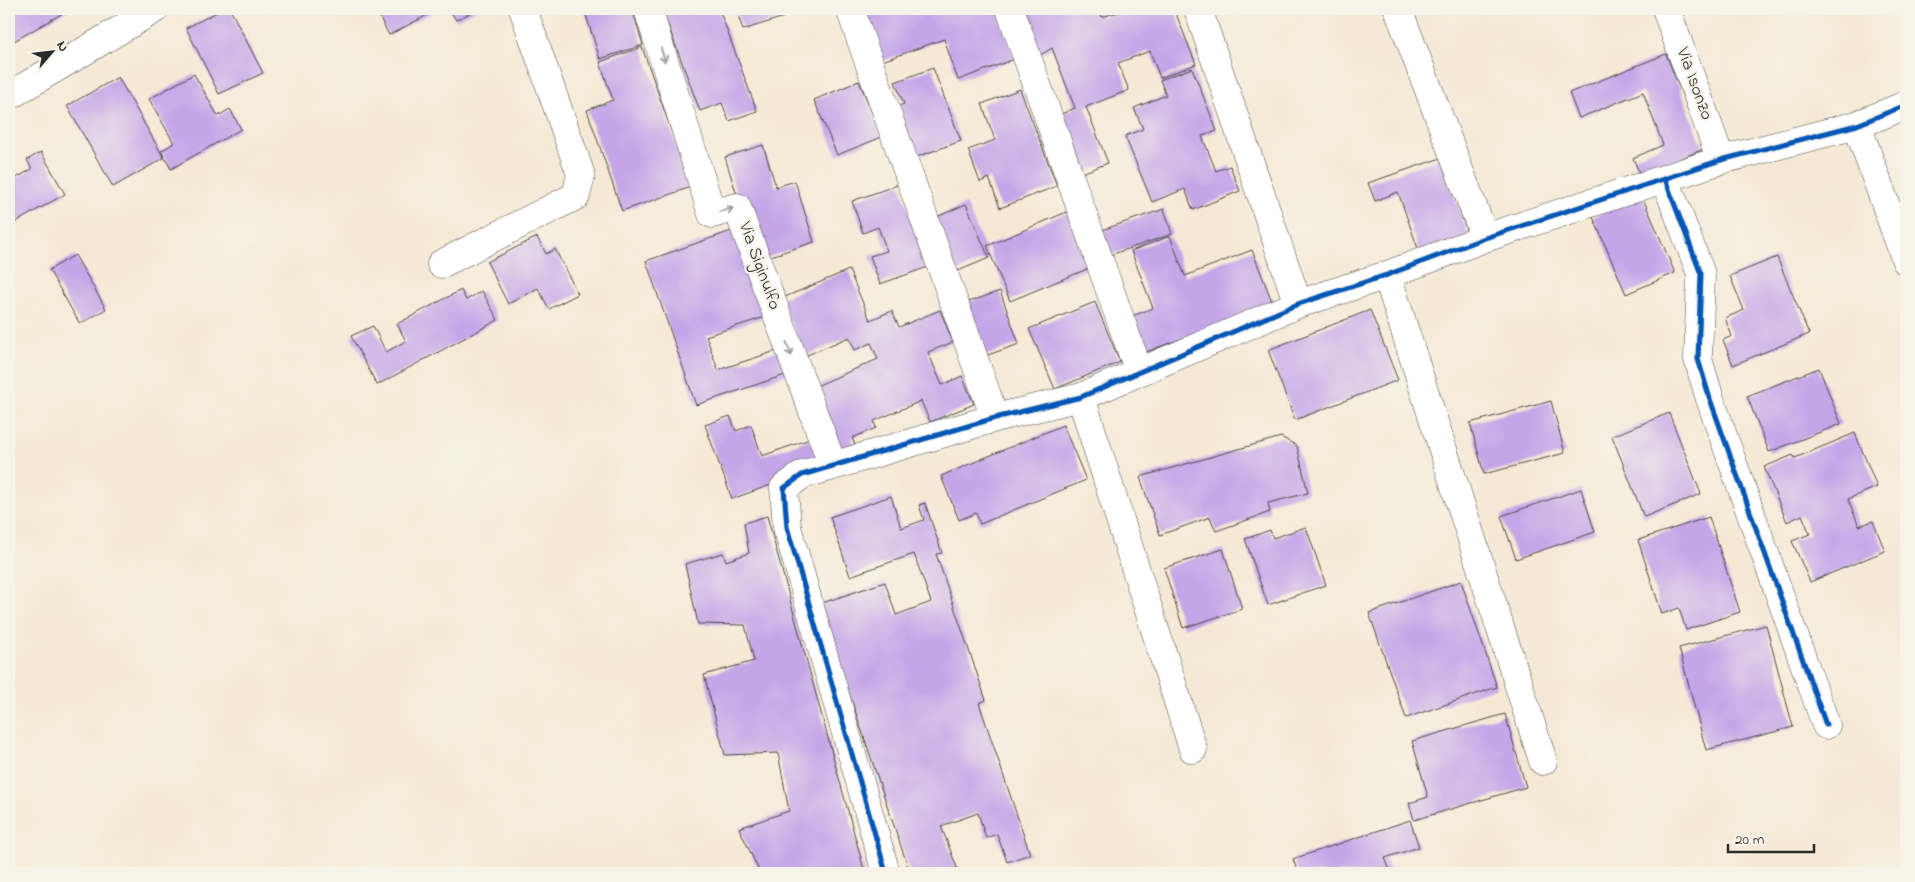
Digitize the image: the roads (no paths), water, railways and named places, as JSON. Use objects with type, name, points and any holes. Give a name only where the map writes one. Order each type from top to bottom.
[{"type":"street","points":[[9,96],[155,9]]},
{"type":"street","points":[[441,264],[576,196],[581,175],[523,9]]},
{"type":"street","name":"Via Siginulfo","points":[[648,9],[712,214],[737,207],[833,466]]},
{"type":"street","points":[[850,9],[994,418]]},
{"type":"street","points":[[1010,9],[1140,372]]},
{"type":"street","points":[[1198,9],[1298,304]]},
{"type":"street","points":[[1398,9],[1486,238]]},
{"type":"street","name":"Via Isonzo","points":[[1666,9],[1722,160]]},
{"type":"street","points":[[886,873],[787,526],[784,488],[802,475],[994,418],[1081,397],[1298,304],[1387,275],[1486,238],[1722,160],[1857,125],[1906,105]]},
{"type":"street","points":[[1857,125],[1906,261]]},
{"type":"street","points":[[1664,179],[1701,274],[1698,360],[1710,399],[1826,724]]},
{"type":"street","points":[[1387,275],[1543,761]]},
{"type":"street","points":[[1081,397],[1193,749]]}]
